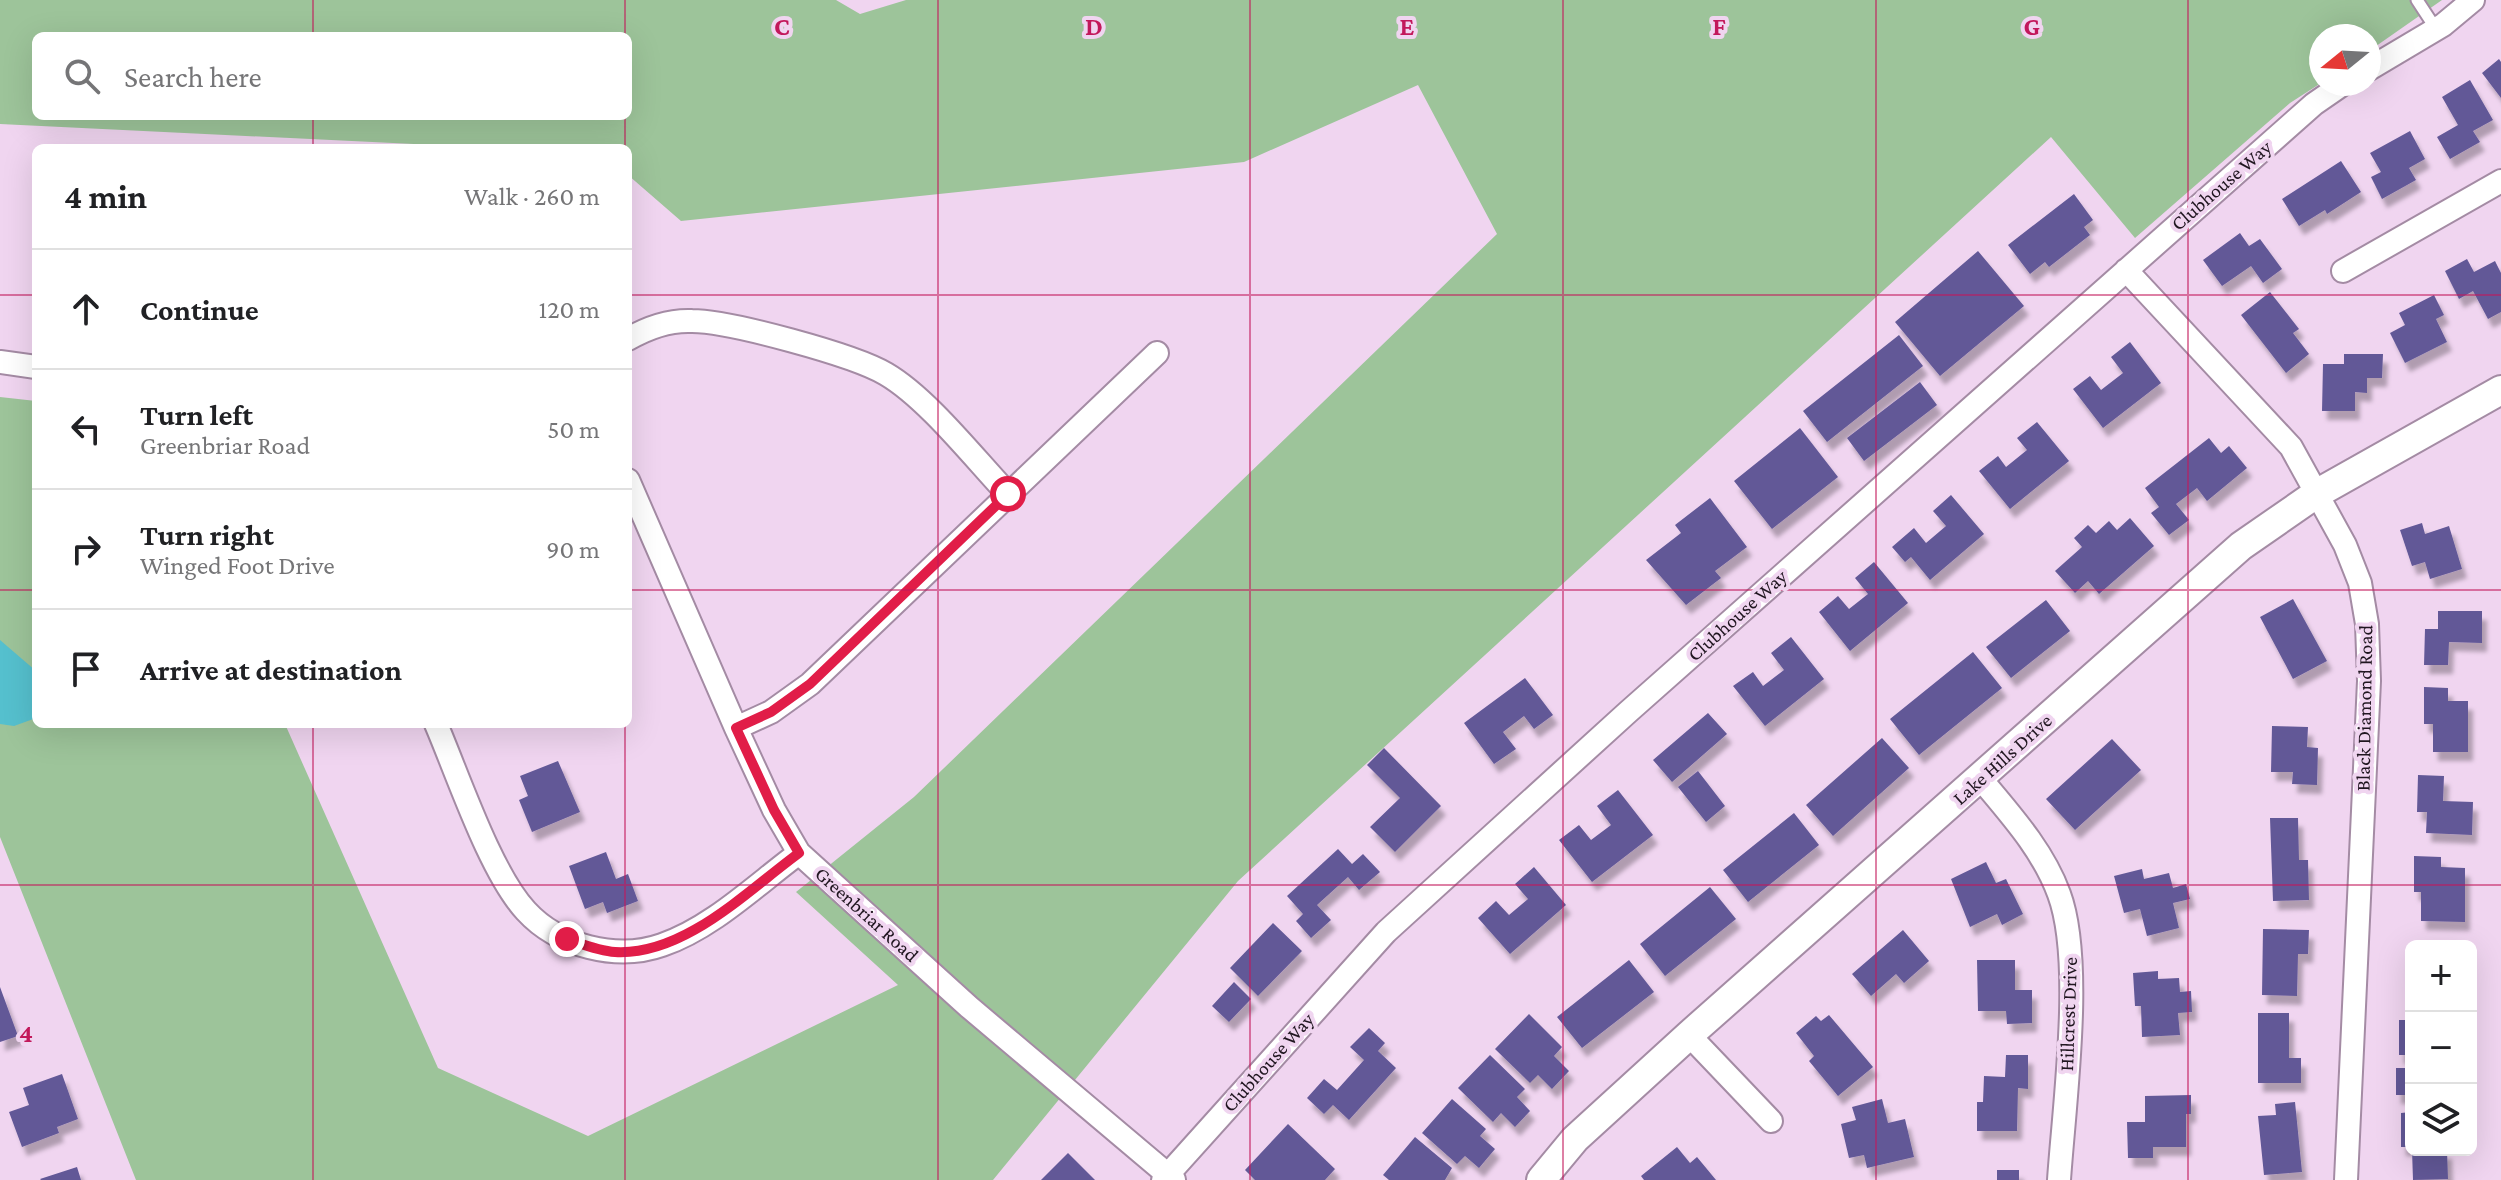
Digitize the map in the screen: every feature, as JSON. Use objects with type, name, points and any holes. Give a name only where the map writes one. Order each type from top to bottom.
[{"type":"street","points":[[2381,62],[2436,29],[2473,0]]},
{"type":"street","name":"Clubhouse Way","points":[[1168,1178],[1386,932],[2126,270],[2326,96]]},
{"type":"street","points":[[2343,271],[2501,181]]},
{"type":"street","name":"Black Diamond Road","points":[[2126,270],[2291,447],[2355,570],[2367,624],[2369,681],[2346,1180]]},
{"type":"street","points":[[632,337],[662,325],[693,320],[728,326],[865,364],[902,385],[1008,494]]},
{"type":"street","points":[[736,728],[771,712],[810,684],[1157,353]]},
{"type":"street","points":[[0,362],[32,366]]},
{"type":"street","name":"Lake Hills Drive","points":[[1541,1180],[1575,1139],[1689,1035],[2241,546],[2316,494],[2501,390]]},
{"type":"street","name":"Greenbriar Road","points":[[632,489],[736,728],[774,810],[799,853],[969,1007],[1168,1178]]},
{"type":"street","points":[[438,728],[513,893],[544,927],[567,939],[615,952],[661,946],[704,923],[799,853]]},
{"type":"street","name":"Hillcrest Drive","points":[[1980,778],[2031,839],[2060,894],[2070,945],[2059,1180]]},
{"type":"street","points":[[1689,1035],[1771,1121]]},
{"type":"lane","points":[[2417,0],[2436,29]]},
{"type":"green space","points":[[0,0],[836,0],[860,14],[906,0],[2442,0],[2381,43],[2381,24],[2309,24],[2309,91],[2290,103],[2135,238],[2051,137],[1238,881],[993,1180],[136,1180],[0,837],[0,397],[32,401],[32,728],[287,728],[438,1068],[588,1136],[898,985],[796,892],[914,797],[1497,234],[1418,85],[1244,162],[681,221],[632,178],[632,144],[413,144],[0,124]]},
{"type":"water","points":[[0,640],[32,668],[32,719],[14,726],[0,724]]},
{"type":"building","points":[[2499,59],[2501,62],[2501,98],[2482,73]]},
{"type":"building","points":[[2470,80],[2493,120],[2473,131],[2480,142],[2450,159],[2437,137],[2458,125],[2442,97]]},
{"type":"building","points":[[2410,131],[2425,159],[2409,168],[2416,180],[2382,199],[2371,177],[2381,172],[2370,153]]},
{"type":"building","points":[[2341,161],[2361,192],[2327,214],[2325,210],[2299,226],[2282,199]]},
{"type":"building","points":[[2074,194],[2093,220],[2084,227],[2090,235],[2049,267],[2045,262],[2030,274],[2008,245]]},
{"type":"building","points":[[2240,233],[2249,246],[2260,239],[2282,269],[2263,283],[2251,266],[2222,286],[2203,260]]},
{"type":"building","points":[[1978,251],[2024,306],[1940,376],[1895,322]]},
{"type":"building","points":[[2467,259],[2474,272],[2495,261],[2501,273],[2501,312],[2488,319],[2473,291],[2459,299],[2445,271]]},
{"type":"building","points":[[2270,292],[2299,329],[2293,333],[2309,354],[2286,373],[2241,315]]},
{"type":"building","points":[[2434,295],[2444,315],[2436,319],[2447,342],[2405,363],[2390,333],[2405,325],[2399,313]]},
{"type":"building","points":[[1899,335],[1923,366],[1827,442],[1803,411]]},
{"type":"building","points":[[2130,342],[2161,383],[2103,428],[2073,389],[2090,376],[2101,390],[2123,373],[2111,357]]},
{"type":"building","points":[[2344,354],[2383,354],[2382,378],[2367,378],[2367,393],[2355,392],[2355,411],[2322,411],[2323,364],[2344,364]]},
{"type":"building","points":[[1920,382],[1937,405],[1864,461],[1847,438]]},
{"type":"building","points":[[2037,422],[2069,461],[2010,509],[1979,471],[1998,456],[2006,467],[2027,450],[2017,438]]},
{"type":"building","points":[[1800,428],[1838,477],[1772,529],[1734,481]]},
{"type":"building","points":[[2209,438],[2221,453],[2229,446],[2247,468],[2207,501],[2197,488],[2176,504],[2189,520],[2169,535],[2151,513],[2159,507],[2145,488]]},
{"type":"building","points":[[1951,495],[1984,534],[1930,580],[1911,557],[1905,562],[1892,547],[1914,528],[1926,543],[1946,526],[1933,511]]},
{"type":"building","points":[[1710,498],[1747,547],[1715,571],[1721,578],[1686,605],[1646,560],[1681,533],[1675,525]]},
{"type":"building","points":[[2130,518],[2154,546],[2099,594],[2088,581],[2075,593],[2055,571],[2082,547],[2074,538],[2088,525],[2096,533],[2109,521],[2117,530]]},
{"type":"building","points":[[2422,523],[2425,534],[2449,526],[2462,569],[2430,579],[2425,562],[2412,566],[2400,530]]},
{"type":"building","points":[[1874,562],[1908,603],[1850,651],[1819,612],[1838,596],[1849,609],[1868,594],[1855,578]]},
{"type":"building","points":[[2293,599],[2327,661],[2293,679],[2260,617]]},
{"type":"building","points":[[2046,600],[2070,631],[2011,678],[1986,647]]},
{"type":"building","points":[[2438,611],[2482,611],[2482,643],[2449,642],[2448,665],[2424,665],[2425,629],[2438,629]]},
{"type":"building","points":[[1791,637],[1824,679],[1765,726],[1733,686],[1753,672],[1763,686],[1784,670],[1771,653]]},
{"type":"building","points":[[1973,652],[2002,688],[1919,755],[1890,719]]},
{"type":"building","points":[[1525,678],[1553,715],[1534,729],[1524,716],[1503,732],[1516,749],[1494,764],[1464,723]]},
{"type":"building","points":[[2424,687],[2448,688],[2448,701],[2468,701],[2468,752],[2433,752],[2433,724],[2424,724]]},
{"type":"building","points":[[1708,713],[1727,734],[1672,782],[1653,760]]},
{"type":"building","points":[[2272,726],[2308,727],[2307,747],[2318,748],[2317,785],[2292,784],[2293,772],[2271,772]]},
{"type":"building","points":[[1882,738],[1909,768],[1833,836],[1806,805]]},
{"type":"building","points":[[2112,739],[2141,770],[2075,830],[2046,799]]},
{"type":"building","points":[[1384,748],[1441,806],[1395,852],[1370,827],[1400,798],[1367,765]]},
{"type":"building","points":[[558,761],[580,812],[532,832],[519,800],[528,796],[520,776]]},
{"type":"building","points":[[1698,771],[1725,806],[1706,822],[1678,787]]},
{"type":"building","points":[[2418,775],[2444,776],[2443,801],[2473,802],[2472,835],[2426,833],[2427,812],[2417,812]]},
{"type":"building","points":[[1618,790],[1653,835],[1592,882],[1559,840],[1579,825],[1591,840],[1611,825],[1597,806]]},
{"type":"building","points":[[1794,813],[1819,845],[1748,902],[1723,870]]},
{"type":"building","points":[[2270,818],[2298,818],[2299,860],[2308,860],[2309,900],[2273,901]]},
{"type":"building","points":[[1338,849],[1352,864],[1363,854],[1380,872],[1359,890],[1348,877],[1317,905],[1331,920],[1311,938],[1296,921],[1303,914],[1287,896]]},
{"type":"building","points":[[606,852],[616,879],[628,874],[638,901],[607,913],[603,902],[585,909],[569,866]]},
{"type":"building","points":[[2414,856],[2441,857],[2441,867],[2465,868],[2465,922],[2421,921],[2421,892],[2414,892]]},
{"type":"building","points":[[1986,862],[1996,883],[2006,879],[2023,914],[2002,925],[1997,914],[1970,927],[1951,879]]},
{"type":"building","points":[[1534,867],[1566,905],[1510,954],[1478,918],[1496,901],[1509,915],[1528,899],[1515,884]]},
{"type":"building","points":[[2142,869],[2144,879],[2169,873],[2173,888],[2186,884],[2190,899],[2173,903],[2179,928],[2147,936],[2140,909],[2124,913],[2114,876]]},
{"type":"building","points":[[1710,887],[1736,919],[1665,976],[1640,944]]},
{"type":"building","points":[[1273,923],[1302,951],[1258,996],[1230,968]]},
{"type":"building","points":[[2263,929],[2309,930],[2308,954],[2298,954],[2297,996],[2262,995]]},
{"type":"building","points":[[1903,930],[1929,961],[1904,983],[1896,974],[1871,996],[1852,974]]},
{"type":"building","points":[[1629,960],[1654,992],[1582,1048],[1557,1017]]},
{"type":"building","points":[[1977,960],[2015,960],[2015,990],[2032,990],[2032,1023],[2007,1024],[2006,1011],[1978,1011]]},
{"type":"building","points":[[2158,971],[2158,979],[2179,978],[2180,992],[2191,991],[2192,1012],[2178,1013],[2180,1035],[2142,1037],[2141,1006],[2135,1006],[2133,973]]},
{"type":"building","points":[[1234,982],[1251,999],[1229,1022],[1212,1006]]},
{"type":"building","points":[[0,987],[18,1036],[0,1042]]},
{"type":"building","points":[[2258,1013],[2289,1013],[2289,1058],[2301,1058],[2301,1083],[2258,1083]]},
{"type":"building","points":[[1529,1014],[1562,1047],[1554,1056],[1569,1071],[1552,1089],[1538,1075],[1530,1083],[1495,1049]]},
{"type":"building","points":[[1829,1015],[1873,1067],[1838,1096],[1809,1061],[1814,1056],[1796,1033],[1816,1016],[1821,1021]]},
{"type":"building","points":[[2399,1020],[2405,1020],[2405,1055],[2399,1055]]},
{"type":"building","points":[[1369,1028],[1385,1043],[1378,1051],[1396,1068],[1349,1120],[1333,1105],[1324,1114],[1307,1098],[1324,1079],[1337,1090],[1364,1060],[1350,1047]]},
{"type":"building","points":[[1490,1055],[1525,1089],[1517,1097],[1530,1111],[1515,1127],[1501,1113],[1493,1122],[1458,1088]]},
{"type":"building","points":[[2006,1055],[2028,1055],[2028,1089],[2018,1088],[2017,1131],[1977,1131],[1977,1102],[1983,1102],[1984,1076],[2005,1077]]},
{"type":"building","points":[[2396,1068],[2405,1068],[2405,1095],[2396,1095]]},
{"type":"building","points":[[62,1074],[78,1119],[57,1127],[59,1133],[22,1147],[9,1112],[29,1105],[23,1088]]},
{"type":"building","points":[[2191,1095],[2191,1114],[2186,1114],[2186,1147],[2153,1147],[2153,1158],[2128,1158],[2127,1122],[2145,1122],[2145,1096]]},
{"type":"building","points":[[1452,1099],[1486,1129],[1480,1136],[1495,1149],[1479,1168],[1465,1156],[1457,1164],[1422,1133]]},
{"type":"building","points":[[1882,1099],[1888,1123],[1905,1119],[1914,1157],[1867,1168],[1864,1155],[1849,1158],[1841,1124],[1856,1120],[1852,1107]]},
{"type":"building","points":[[2295,1102],[2302,1172],[2264,1175],[2258,1116],[2276,1115],[2275,1104]]},
{"type":"building","points":[[2401,1113],[2405,1113],[2405,1147],[2401,1147]]},
{"type":"building","points":[[1288,1124],[1335,1169],[1325,1180],[1255,1180],[1245,1170]]},
{"type":"building","points":[[1415,1137],[1452,1168],[1445,1180],[1389,1180],[1383,1175]]},
{"type":"building","points":[[1677,1147],[1690,1163],[1697,1157],[1716,1180],[1644,1180],[1641,1176]]},
{"type":"building","points":[[1068,1153],[1095,1180],[1041,1180]]},
{"type":"building","points":[[2412,1156],[2447,1156],[2448,1179],[2413,1180]]},
{"type":"building","points":[[77,1167],[81,1180],[40,1179]]},
{"type":"building","points":[[1997,1170],[2019,1170],[2019,1180],[1997,1180]]},
{"type":"route","points":[[567,939],[615,952],[661,946],[704,923],[799,853],[785,832],[736,728],[771,712],[810,684],[1008,494]]}]
